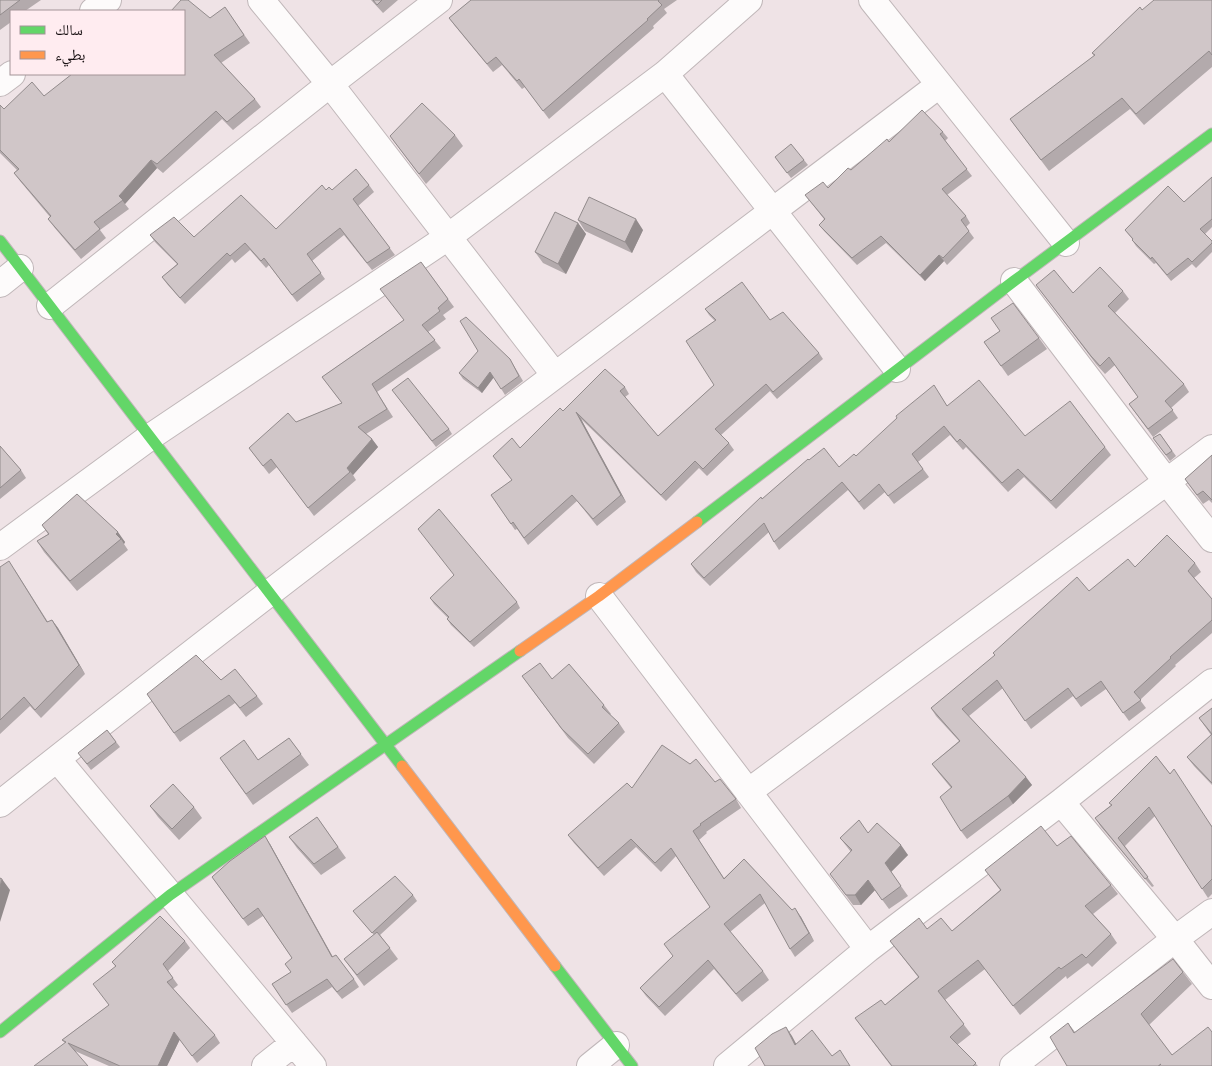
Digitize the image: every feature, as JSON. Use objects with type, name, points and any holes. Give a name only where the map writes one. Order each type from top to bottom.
[{"type":"street","points":[[94,10],[108,0]]},
{"type":"street","points":[[261,0],[330,84],[554,374]]},
{"type":"street","points":[[50,306],[439,0]]},
{"type":"street","points":[[0,547],[150,437],[448,237],[665,74],[749,0]]},
{"type":"street","points":[[872,0],[1066,244]]},
{"type":"street","points":[[665,74],[897,369]]},
{"type":"street","points":[[0,83],[11,75]]},
{"type":"street","points":[[0,804],[554,374],[939,86]]},
{"type":"street","points":[[0,1032],[170,896],[599,596],[897,369],[1212,134]]},
{"type":"street","points":[[0,242],[632,1066]]},
{"type":"street","points":[[0,284],[20,268]]},
{"type":"street","points":[[1014,281],[1212,539]]},
{"type":"street","points":[[748,792],[1212,448]]},
{"type":"street","points":[[599,596],[868,949]]},
{"type":"street","points":[[727,1066],[868,949],[1061,802],[1212,682]]},
{"type":"street","points":[[57,759],[312,1066]]},
{"type":"street","points":[[1061,802],[1175,938],[1212,986]]},
{"type":"street","points":[[1013,1066],[1175,938],[1212,912]]},
{"type":"street","points":[[265,1066],[294,1043]]},
{"type":"street","points":[[590,1066],[616,1046]]},
{"type":"building","points":[[0,0],[20,0],[0,15]]},
{"type":"building","points":[[181,0],[188,0],[210,18],[225,7],[244,35],[214,55],[255,99],[227,122],[216,111],[157,164],[151,160],[119,196],[123,200],[94,222],[100,229],[75,250],[48,219],[51,216],[14,173],[19,169],[0,150],[0,105],[4,109],[32,82],[44,96],[71,75],[185,75],[185,10],[172,10]]},
{"type":"building","points":[[373,0],[382,0],[377,5]]},
{"type":"building","points":[[471,0],[659,0],[662,5],[648,20],[543,111],[519,79],[517,81],[496,57],[487,64],[449,18]]},
{"type":"building","points":[[1154,0],[1212,0],[1212,55],[1209,51],[1136,114],[1122,98],[1041,160],[1010,119],[1095,55],[1092,53],[1140,7],[1142,10]]},
{"type":"building","points":[[422,103],[455,135],[419,174],[390,136]]},
{"type":"building","points":[[922,110],[943,132],[940,134],[967,169],[942,189],[966,216],[961,220],[969,231],[943,258],[939,255],[920,275],[881,236],[852,258],[819,225],[825,219],[805,195],[823,182],[828,188],[848,168],[851,170],[887,139],[889,142]]},
{"type":"building","points":[[791,144],[804,160],[787,173],[775,157]]},
{"type":"building","points":[[356,169],[369,185],[353,199],[390,248],[367,263],[340,228],[307,254],[321,273],[292,295],[264,258],[261,261],[245,243],[230,256],[227,253],[180,298],[162,277],[178,264],[150,235],[174,217],[194,237],[241,195],[276,229],[322,185],[326,190],[329,187],[332,190]]},
{"type":"building","points":[[1212,177],[1212,219],[1200,229],[1212,243],[1192,262],[1188,258],[1167,275],[1152,257],[1151,259],[1132,240],[1125,230],[1168,186],[1184,202]]},
{"type":"building","points":[[589,197],[636,219],[625,242],[578,220]]},
{"type":"building","points":[[555,212],[578,223],[558,264],[535,252]]},
{"type":"building","points":[[421,262],[448,299],[438,308],[440,311],[422,325],[435,340],[372,384],[387,409],[358,427],[372,439],[347,468],[350,472],[308,508],[271,459],[263,466],[249,448],[288,413],[296,422],[342,403],[322,377],[404,320],[380,289]]},
{"type":"building","points":[[1100,267],[1123,291],[1108,306],[1184,384],[1165,401],[1173,410],[1148,429],[1129,404],[1138,397],[1109,357],[1100,366],[1036,285],[1054,270],[1073,293]]},
{"type":"building","points":[[742,282],[770,320],[783,312],[819,353],[773,392],[766,384],[715,429],[729,443],[703,469],[695,461],[661,495],[576,412],[621,495],[593,519],[572,495],[524,538],[513,522],[511,524],[491,495],[512,480],[493,456],[512,438],[520,448],[560,408],[563,411],[605,369],[625,387],[620,391],[658,436],[714,385],[686,341],[716,320],[705,309]]},
{"type":"building","points":[[1013,303],[1039,338],[1001,366],[984,342],[1000,331],[991,318]]},
{"type":"building","points":[[466,317],[510,359],[519,376],[501,389],[490,372],[478,388],[459,373],[478,351],[460,321]]},
{"type":"building","points":[[408,378],[449,429],[432,441],[392,390]]},
{"type":"building","points":[[979,380],[1025,436],[1070,401],[1105,447],[1051,501],[1018,469],[1002,483],[960,439],[957,442],[944,426],[912,454],[923,469],[888,496],[879,484],[859,502],[842,482],[774,542],[764,523],[704,578],[691,564],[761,497],[762,499],[808,459],[824,448],[839,467],[854,454],[856,456],[897,418],[896,416],[934,385],[947,406]]},
{"type":"building","points":[[1160,434],[1172,451],[1166,455],[1153,438]]},
{"type":"building","points":[[0,446],[21,470],[0,488]]},
{"type":"building","points":[[1212,455],[1212,500],[1203,491],[1197,495],[1185,479]]},
{"type":"building","points":[[77,494],[118,532],[116,534],[121,539],[70,581],[37,541],[49,534],[42,525]]},
{"type":"building","points":[[439,509],[517,602],[470,642],[447,619],[449,617],[430,598],[454,575],[418,529]]},
{"type":"building","points":[[1167,535],[1195,563],[1188,571],[1212,599],[1212,620],[1134,692],[1141,700],[1123,713],[1101,681],[1076,699],[1068,688],[1025,721],[997,680],[962,709],[1026,777],[1008,796],[961,831],[940,797],[952,787],[932,764],[960,741],[931,708],[995,655],[993,653],[1077,577],[1089,591],[1128,559],[1135,567]]},
{"type":"building","points":[[9,561],[47,622],[52,620],[79,665],[35,710],[24,697],[0,720],[0,567]]},
{"type":"building","points":[[196,655],[221,680],[235,669],[257,696],[240,708],[229,695],[174,733],[147,694]]},
{"type":"building","points":[[540,663],[552,679],[569,664],[604,705],[602,707],[619,723],[588,754],[562,729],[522,676]]},
{"type":"building","points":[[1212,708],[1212,734],[1199,718]]},
{"type":"building","points":[[107,730],[116,742],[87,764],[78,753]]},
{"type":"building","points":[[1212,734],[1212,783],[1187,757]]},
{"type":"building","points":[[289,738],[301,754],[246,794],[220,758],[244,740],[258,760]]},
{"type":"building","points":[[662,745],[690,764],[696,759],[715,782],[720,779],[736,799],[693,831],[724,879],[744,859],[792,910],[795,908],[809,933],[790,949],[760,894],[724,924],[763,971],[736,994],[708,960],[659,1007],[640,988],[673,956],[664,944],[710,907],[671,848],[655,863],[631,839],[598,868],[568,835],[627,783],[632,788]]},
{"type":"building","points":[[1156,756],[1170,774],[1174,769],[1212,827],[1212,879],[1202,889],[1149,807],[1118,838],[1148,877],[1145,879],[1095,818],[1112,805],[1109,803]]},
{"type":"building","points":[[173,784],[194,807],[172,829],[150,806]]},
{"type":"building","points":[[317,817],[338,847],[314,864],[289,837]]},
{"type":"building","points":[[859,820],[868,833],[877,823],[901,845],[885,863],[901,886],[882,900],[868,880],[855,895],[846,895],[830,874],[852,850],[840,838]]},
{"type":"building","points":[[1041,826],[1057,846],[1071,836],[1111,885],[1085,906],[1111,934],[1086,958],[1082,954],[1061,969],[1059,967],[1013,1006],[978,960],[938,991],[964,1024],[950,1037],[976,1063],[973,1066],[892,1066],[855,1018],[881,1000],[885,1005],[919,977],[890,941],[919,918],[927,929],[941,918],[952,931],[1001,890],[985,870]]},
{"type":"building","points":[[265,836],[332,957],[336,955],[354,979],[337,992],[327,979],[286,1005],[272,984],[291,972],[285,964],[292,958],[258,908],[243,919],[212,877],[230,861]]},
{"type":"building","points":[[395,876],[413,895],[372,933],[353,911]]},
{"type":"building","points":[[160,916],[185,941],[163,964],[173,978],[167,982],[215,1035],[192,1056],[174,1032],[158,1066],[120,1066],[68,1043],[88,1066],[34,1066],[66,1042],[62,1040],[109,1005],[93,984],[116,966],[112,962]]},
{"type":"building","points":[[377,932],[390,948],[357,975],[344,959]]},
{"type":"building","points":[[1173,959],[1183,972],[1141,1014],[1172,1055],[1208,1027],[1212,1032],[1212,1066],[1159,1066],[1161,1064],[1158,1066],[1067,1066],[1050,1037],[1068,1023],[1074,1033]]},
{"type":"building","points":[[786,1027],[795,1045],[812,1030],[832,1056],[840,1050],[850,1066],[765,1066],[755,1048],[772,1034]]},
{"type":"traffic: fast","points":[[697,522],[1014,281],[1212,134]]},
{"type":"traffic: fast","points":[[0,241],[402,766]]},
{"type":"traffic: fast","points":[[0,1032],[170,895],[520,651]]},
{"type":"traffic: fast","points":[[555,966],[632,1066]]},
{"type":"traffic: slow","points":[[520,651],[599,596],[697,522]]},
{"type":"traffic: slow","points":[[402,766],[555,966]]}]
